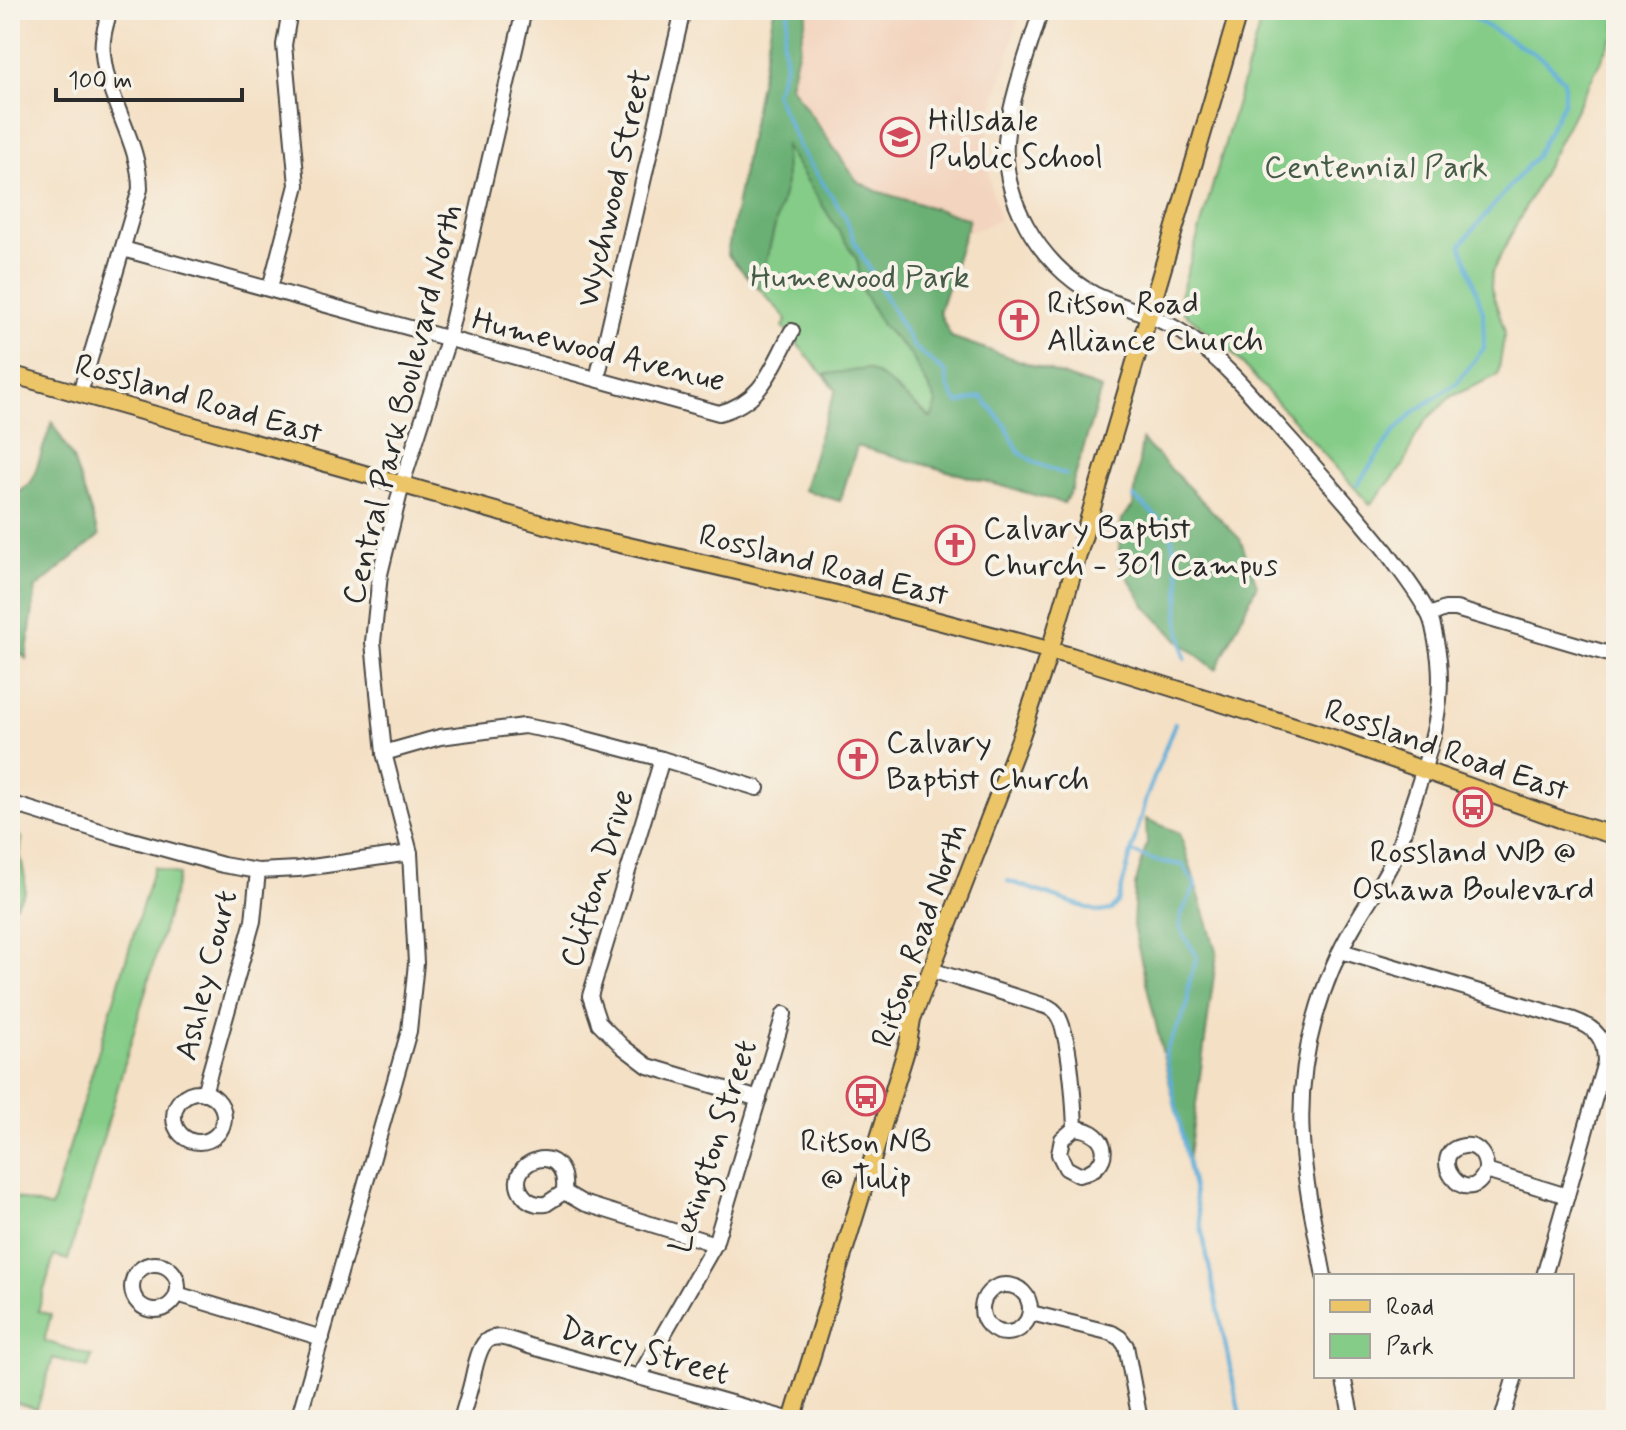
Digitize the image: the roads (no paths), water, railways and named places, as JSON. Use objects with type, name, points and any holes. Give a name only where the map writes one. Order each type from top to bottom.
[{"type":"main road","name":"Ritson Road North","points":[[792,1420],[908,1044],[912,1019],[1020,739],[1050,650],[1239,10]]},
{"type":"main road","name":"Rossland Road East","points":[[10,374],[581,535],[832,593],[1050,650],[1245,709],[1616,836]]},
{"type":"street","points":[[80,393],[136,210],[140,180],[102,53],[110,10]]},
{"type":"street","points":[[270,288],[297,185],[284,45],[290,10]]},
{"type":"street","name":"Central Park Boulevard North","points":[[298,1420],[409,1031],[416,963],[410,853],[384,753],[373,642],[380,574],[402,484],[448,340],[524,10]]},
{"type":"street","name":"Wychwood Street","points":[[597,379],[683,10]]},
{"type":"street","points":[[1041,10],[1006,134],[1007,166],[1018,207],[1035,242],[1060,268],[1091,292],[1188,336],[1232,375],[1365,525],[1430,615],[1441,683],[1435,728],[1424,770],[1394,858],[1327,981],[1314,1020],[1301,1081],[1299,1127],[1304,1175],[1324,1274]]},
{"type":"street","name":"Humewood Avenue","points":[[123,249],[719,413],[740,408],[757,394],[792,331]]},
{"type":"street","points":[[1430,615],[1445,609],[1456,609],[1616,656]]},
{"type":"street","points":[[384,753],[440,737],[524,726],[662,759],[757,788]]},
{"type":"street","name":"Clifton Drive","points":[[662,759],[590,996],[599,1023],[648,1066],[759,1099]]},
{"type":"street","points":[[10,803],[223,865],[258,871],[298,869],[410,853]]},
{"type":"street","name":"Ashley Court","points":[[204,1093],[253,921],[258,871]]},
{"type":"street","points":[[1341,951],[1574,1020],[1588,1025],[1599,1034],[1605,1047],[1605,1062],[1545,1274]]},
{"type":"street","points":[[931,970],[1051,1008],[1058,1015],[1067,1053],[1075,1128]]},
{"type":"street","name":"Lexington Street","points":[[639,1377],[715,1244],[784,1014]]},
{"type":"street","points":[[1486,1171],[1567,1196]]},
{"type":"street","points":[[564,1192],[583,1203],[715,1244]]},
{"type":"street","points":[[177,1294],[322,1338]]},
{"type":"street","points":[[1031,1313],[1112,1333],[1120,1338],[1126,1346],[1140,1420]]},
{"type":"street","name":"Darcy Street","points":[[461,1420],[476,1356],[482,1343],[495,1337],[508,1338],[792,1420]]},
{"type":"street","points":[[1343,1378],[1352,1420]]},
{"type":"street","points":[[1502,1420],[1514,1378]]},
{"type":"waterway","points":[[10,58],[22,10]]},
{"type":"waterway","points":[[789,10],[783,42],[786,64],[775,93],[800,149],[845,216],[856,245],[913,346],[946,373],[948,388],[958,403],[982,397],[1005,425],[1019,452],[1036,463],[1066,475]]},
{"type":"waterway","points":[[1357,485],[1394,432],[1414,412],[1457,383],[1484,348],[1483,312],[1461,244],[1535,157],[1564,102],[1564,80],[1545,60],[1459,10]]},
{"type":"waterway","points":[[10,322],[19,349]]},
{"type":"waterway","points":[[10,432],[15,411]]},
{"type":"waterway","points":[[1134,497],[1164,523],[1171,536],[1180,580],[1178,616],[1185,659]]},
{"type":"waterway","points":[[1008,881],[1099,912],[1111,910],[1118,902],[1145,801],[1175,723]]},
{"type":"waterway","points":[[1132,852],[1156,861],[1183,865],[1196,885],[1180,921],[1184,935],[1197,956],[1189,984],[1187,1007],[1165,1053],[1241,1420]]},
{"type":"place","name":"Hillsdale Public School","points":[[900,137]]},
{"type":"place","name":"Ritson Road Alliance Church","points":[[1019,320]]},
{"type":"place","name":"Calvary Baptist Church - 301 Campus","points":[[955,545]]},
{"type":"place","name":"Calvary Baptist Church","points":[[858,759]]},
{"type":"place","name":"Rossland WB @ Oshawa Boulevard","points":[[1473,807]]},
{"type":"place","name":"Ritson NB @ Tulip","points":[[866,1096]]},
{"type":"park label","name":"Centennial Park","points":[[1376,166]]},
{"type":"park label","name":"Humewood Park","points":[[860,276]]}]
